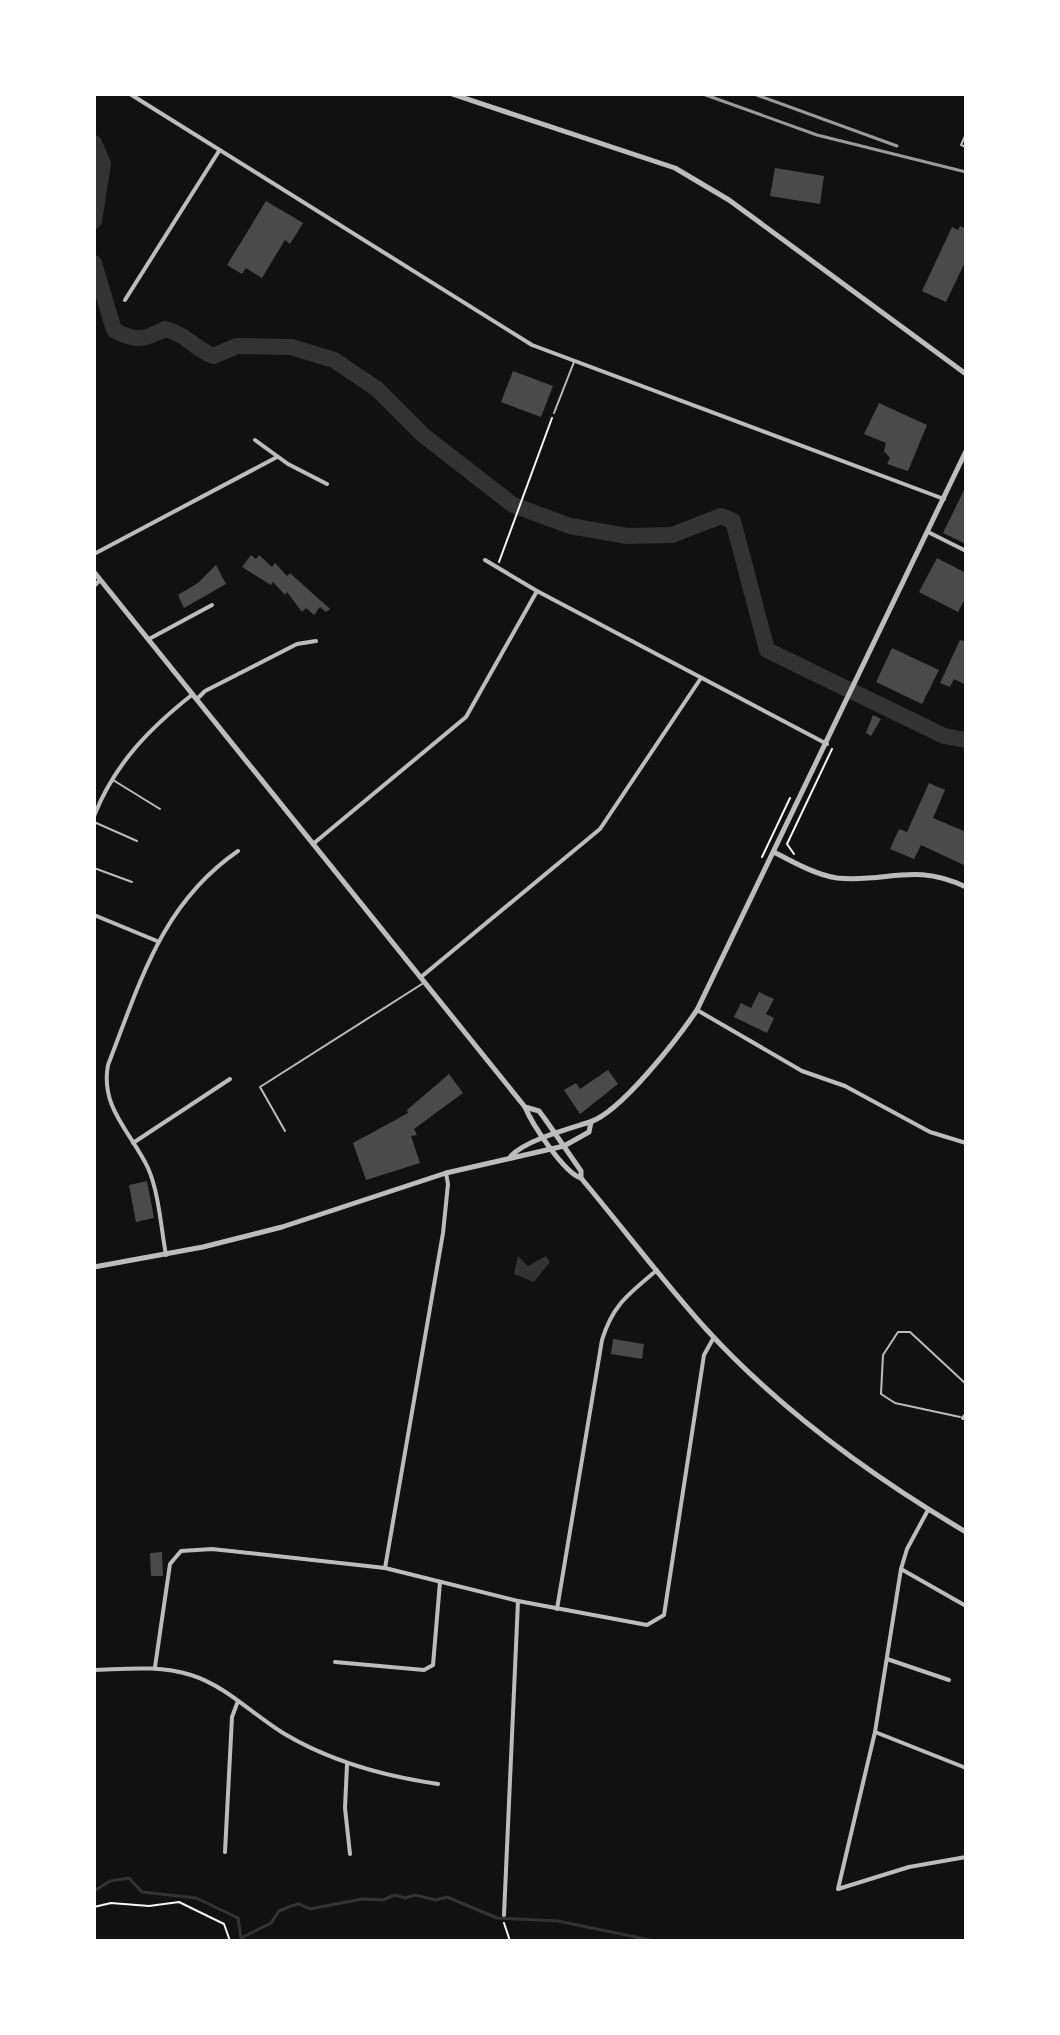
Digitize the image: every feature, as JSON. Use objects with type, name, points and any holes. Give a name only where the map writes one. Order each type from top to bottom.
[{"type":"street","points":[[130,94],[517,338],[944,499]]},
{"type":"street","points":[[452,94],[675,168],[729,200],[966,374]]},
{"type":"street","points":[[125,300],[219,151]]},
{"type":"street","points":[[255,440],[270,448],[277,457],[327,484]]},
{"type":"street","points":[[511,1156],[519,1147],[591,1122],[633,1088],[679,1037],[697,1010],[830,745],[856,681],[966,451]]},
{"type":"street","points":[[94,554],[277,457]]},
{"type":"street","points":[[928,532],[966,551]]},
{"type":"street","points":[[485,560],[537,591],[830,745]]},
{"type":"street","points":[[94,572],[525,1107],[544,1139],[573,1176],[581,1178],[714,1337],[813,1429],[887,1485],[966,1532]]},
{"type":"street","points":[[94,586],[100,580]]},
{"type":"street","points":[[313,844],[466,717],[537,591]]},
{"type":"street","points":[[149,639],[212,605]]},
{"type":"street","points":[[94,819],[111,779],[142,738],[195,696],[297,644],[316,641]]},
{"type":"street","points":[[422,980],[600,829],[701,678]]},
{"type":"street","points":[[166,1255],[149,1171],[109,1105],[105,1084],[108,1065],[157,941],[194,886],[238,851]]},
{"type":"street","points":[[774,852],[835,878],[912,872],[931,874],[966,887]]},
{"type":"street","points":[[94,915],[157,941]]},
{"type":"street","points":[[697,1010],[802,1071],[845,1086],[930,1132],[966,1143]]},
{"type":"street","points":[[133,1143],[230,1079]]},
{"type":"street","points":[[525,1107],[539,1111],[581,1171],[581,1178]]},
{"type":"street","points":[[94,1267],[166,1255],[282,1227],[446,1173],[564,1146],[589,1132],[591,1122]]},
{"type":"street","points":[[385,1568],[443,1233],[448,1184],[446,1173]]},
{"type":"street","points":[[557,1609],[602,1340],[610,1314],[657,1270]]},
{"type":"street","points":[[155,1667],[170,1564],[181,1551],[212,1549],[385,1568],[518,1601],[647,1625],[664,1615],[704,1355],[714,1337]]},
{"type":"street","points":[[928,1510],[907,1549],[901,1569],[875,1732],[838,1889],[909,1867],[966,1857]]},
{"type":"street","points":[[901,1569],[966,1606]]},
{"type":"street","points":[[335,1662],[424,1670],[433,1665],[440,1582]]},
{"type":"street","points":[[504,1915],[518,1601]]},
{"type":"street","points":[[887,1659],[949,1680]]},
{"type":"street","points":[[94,1670],[155,1667],[205,1680],[284,1733],[347,1765],[438,1784]]},
{"type":"street","points":[[225,1852],[232,1717],[238,1701]]},
{"type":"street","points":[[875,1732],[966,1768]]},
{"type":"street","points":[[347,1765],[345,1808],[350,1854]]},
{"type":"lane","points":[[966,134],[961,145],[966,147]]},
{"type":"lane","points":[[554,413],[574,361]]},
{"type":"lane","points":[[111,779],[160,809]]},
{"type":"lane","points":[[94,819],[137,841]]},
{"type":"lane","points":[[94,868],[132,882]]},
{"type":"lane","points":[[285,1131],[260,1087],[422,980]]},
{"type":"lane","points":[[964,1416],[895,1403],[881,1394],[883,1355],[898,1332],[910,1332],[966,1384]]},
{"type":"path","points":[[498,564],[554,413]]},
{"type":"path","points":[[798,857],[787,844],[815,786],[830,745]]},
{"type":"path","points":[[94,1907],[111,1903],[149,1906],[179,1902],[224,1924],[230,1941]]},
{"type":"path","points":[[504,1922],[510,1941]]},
{"type":"shaded area","points":[[518,1256],[528,1266],[546,1256],[550,1262],[534,1282],[514,1274]]},
{"type":"building","points":[[775,168],[824,176],[820,204],[770,196]]},
{"type":"building","points":[[266,201],[303,223],[290,244],[285,240],[262,278],[246,268],[242,274],[227,265]]},
{"type":"building","points":[[960,226],[966,229],[966,260],[946,302],[922,291],[952,227],[958,230]]},
{"type":"building","points":[[513,371],[553,386],[541,417],[501,402]]},
{"type":"building","points":[[879,403],[927,425],[908,471],[887,464],[890,458],[884,451],[886,443],[864,434]]},
{"type":"building","points":[[966,486],[966,544],[943,533]]},
{"type":"building","points":[[251,555],[256,559],[259,555],[272,567],[275,563],[287,576],[290,573],[330,609],[326,612],[320,607],[314,615],[306,608],[302,612],[287,592],[285,595],[273,582],[271,585],[242,567]]},
{"type":"building","points":[[937,558],[966,573],[966,597],[958,612],[919,592]]},
{"type":"building","points":[[216,565],[226,584],[184,608],[178,595],[198,583]]},
{"type":"building","points":[[966,637],[966,685],[954,679],[950,687],[940,683],[960,640],[964,641]]},
{"type":"building","points":[[892,648],[939,670],[922,704],[876,682]]},
{"type":"building","points":[[873,715],[881,719],[871,736],[866,733]]},
{"type":"building","points":[[929,783],[945,790],[933,818],[966,832],[966,866],[921,845],[914,859],[890,849],[899,829],[907,832]]},
{"type":"building","points":[[759,992],[774,999],[766,1014],[774,1018],[767,1033],[734,1017],[741,1003],[751,1008]]},
{"type":"building","points":[[608,1070],[618,1084],[580,1114],[564,1090],[576,1083],[580,1089]]},
{"type":"building","points":[[449,1074],[463,1093],[414,1129],[417,1135],[411,1136],[420,1163],[366,1180],[353,1143],[408,1113],[407,1110]]},
{"type":"building","points":[[147,1181],[154,1218],[136,1222],[129,1185]]},
{"type":"building","points":[[613,1339],[644,1344],[642,1359],[611,1354]]},
{"type":"building","points":[[162,1552],[163,1576],[151,1576],[150,1553]]},
{"type":"waterway","points":[[94,143],[103,164],[94,221]]},
{"type":"waterway","points":[[94,263],[114,330],[140,338],[165,329],[179,334],[213,356],[237,346],[291,347],[334,360],[377,389],[423,435],[513,505],[570,526],[627,536],[672,535],[721,516],[733,521],[767,650],[944,736],[966,740]]},
{"type":"waterway","points":[[94,1891],[110,1881],[129,1878],[142,1892],[196,1898],[238,1918],[241,1938],[271,1923],[279,1911],[299,1904],[310,1909],[362,1899],[383,1900],[395,1895],[405,1898],[415,1895],[436,1900],[447,1897],[497,1918],[558,1921],[655,1941]]},
{"type":"railway","points":[[703,94],[817,135],[966,172]]},
{"type":"railway","points":[[754,94],[897,146]]}]
